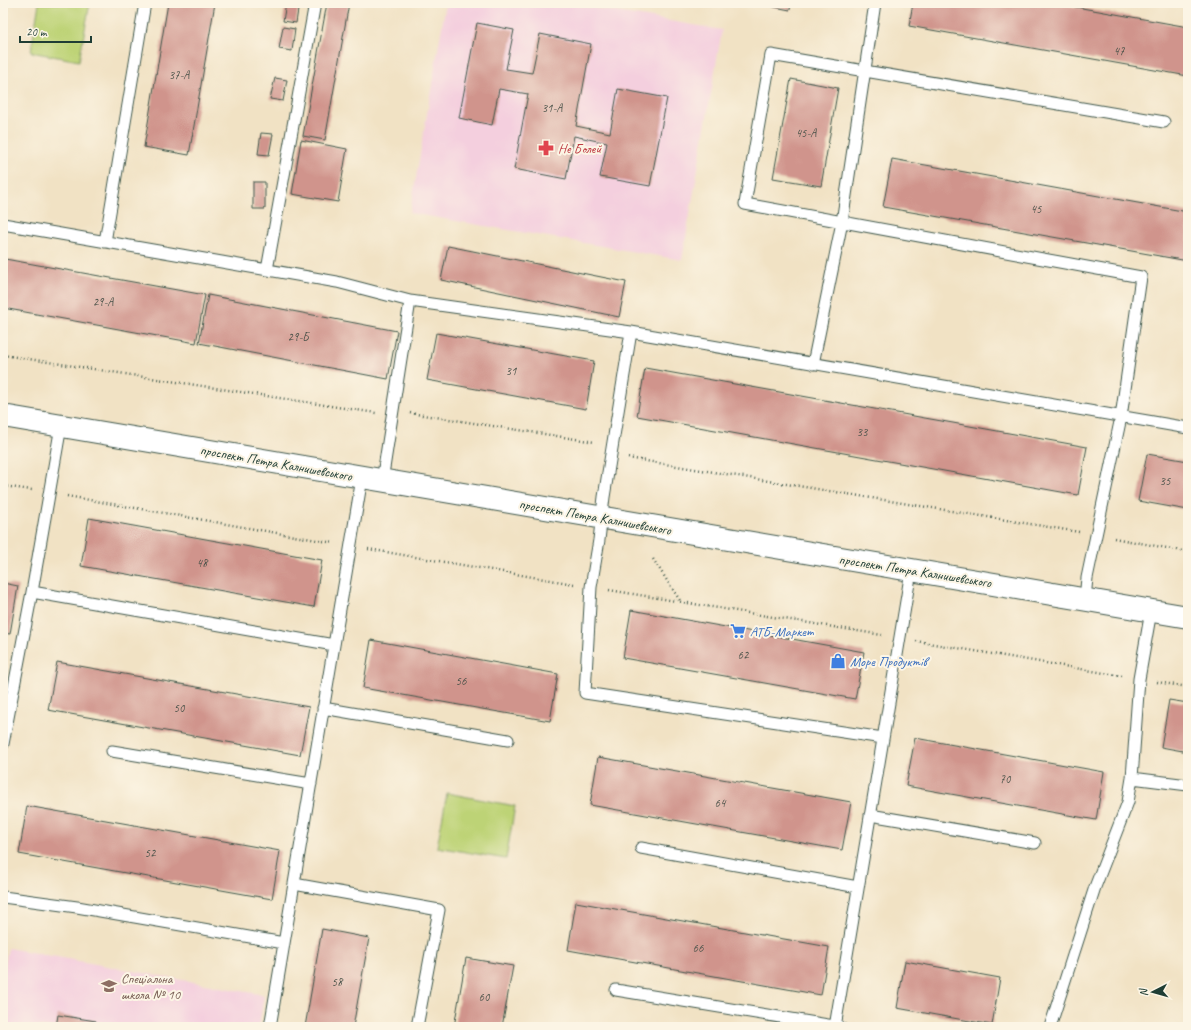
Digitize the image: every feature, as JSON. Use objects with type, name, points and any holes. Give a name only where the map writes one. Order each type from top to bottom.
[{"type":"street","name":"проспект Петра Калнишевського","points":[[3,416],[1188,617]]},
{"type":"lane","points":[[105,242],[145,3]]},
{"type":"lane","points":[[267,270],[315,3]]},
{"type":"lane","points":[[813,364],[842,222],[875,3]]},
{"type":"lane","points":[[1085,599],[1087,578],[1121,417],[1140,277],[745,204],[771,55],[1164,122]]},
{"type":"lane","points":[[3,224],[337,282],[410,300],[631,332],[1188,428]]},
{"type":"lane","points":[[270,1027],[334,645],[372,479],[393,411],[410,300]]},
{"type":"lane","points":[[631,332],[591,586],[585,693],[883,738]]},
{"type":"lane","points":[[3,744],[32,592],[61,426]]},
{"type":"lane","points":[[616,990],[836,1027],[911,571]]},
{"type":"lane","points":[[32,592],[334,645]]},
{"type":"lane","points":[[1050,1027],[1095,888],[1128,802],[1132,778],[1139,679],[1151,611]]},
{"type":"lane","points":[[323,708],[508,740]]},
{"type":"lane","points":[[112,751],[311,784]]},
{"type":"lane","points":[[1132,778],[1188,785]]},
{"type":"lane","points":[[870,815],[1035,843]]},
{"type":"lane","points":[[641,848],[858,887]]},
{"type":"lane","points":[[294,884],[439,910],[417,1027]]},
{"type":"lane","points":[[3,897],[77,907],[284,943]]},
{"type":"path","points":[[3,355],[371,414],[393,411],[612,445]]},
{"type":"path","points":[[626,457],[1097,535],[1188,552]]},
{"type":"path","points":[[653,560],[681,602]]},
{"type":"shaded area","points":[[446,3],[565,3],[722,30],[682,260],[410,213]]},
{"type":"shaded area","name":"Спеціальна школа № 10","points":[[8,948],[264,995],[259,1027],[3,1027],[3,977]]},
{"type":"green space","points":[[39,3],[90,3],[79,61],[31,52]]},
{"type":"green space","points":[[447,793],[515,806],[506,859],[437,847]]},
{"type":"building","points":[[168,3],[215,3],[189,155],[144,147]]},
{"type":"building","points":[[286,3],[299,3],[296,23],[283,21]]},
{"type":"building","points":[[327,3],[349,3],[325,140],[303,136]]},
{"type":"building","points":[[754,3],[791,3],[790,10]]},
{"type":"building","points":[[913,3],[1054,3],[1188,27],[1188,76],[909,26]]},
{"type":"building","points":[[477,23],[514,30],[506,69],[532,73],[540,34],[591,44],[576,126],[610,133],[618,89],[667,98],[650,186],[600,177],[607,143],[574,136],[566,179],[514,169],[528,94],[499,89],[492,125],[459,118]]},
{"type":"building","points":[[283,27],[295,29],[292,51],[279,49]]},
{"type":"building","points":[[275,78],[287,80],[283,101],[270,99]]},
{"type":"building","points":[[791,79],[838,88],[821,186],[773,178]]},
{"type":"building","points":[[261,133],[273,134],[269,155],[258,154]]},
{"type":"building","points":[[301,140],[347,149],[338,202],[292,194]]},
{"type":"building","points":[[892,159],[1188,212],[1188,261],[883,207]]},
{"type":"building","points":[[253,182],[265,182],[265,209],[253,209]]},
{"type":"building","points":[[448,246],[626,282],[619,317],[441,280]]},
{"type":"building","points":[[5,259],[205,295],[196,343],[3,308],[3,271]]},
{"type":"building","points":[[208,295],[397,331],[388,379],[199,343]]},
{"type":"building","points":[[436,333],[594,361],[586,409],[427,380]]},
{"type":"building","points":[[645,368],[1087,447],[1078,495],[637,416]]},
{"type":"building","points":[[1147,454],[1188,461],[1188,510],[1138,501]]},
{"type":"building","points":[[89,518],[322,560],[314,607],[81,566]]},
{"type":"building","points":[[3,583],[18,586],[10,634],[3,633]]},
{"type":"building","points":[[631,610],[864,652],[855,699],[623,658]]},
{"type":"building","points":[[371,640],[558,674],[550,721],[363,688]]},
{"type":"building","points":[[57,662],[309,707],[300,755],[48,710]]},
{"type":"building","points":[[1169,700],[1188,703],[1188,752],[1161,747]]},
{"type":"building","points":[[915,738],[1104,772],[1096,820],[906,786]]},
{"type":"building","points":[[598,757],[851,802],[842,850],[590,805]]},
{"type":"building","points":[[27,806],[280,851],[272,899],[19,854]]},
{"type":"building","points":[[576,902],[829,947],[821,995],[568,950]]},
{"type":"building","points":[[322,929],[369,938],[353,1027],[305,1027]]},
{"type":"building","points":[[466,958],[513,966],[502,1027],[454,1027]]},
{"type":"building","points":[[905,961],[1000,978],[992,1025],[897,1008]]},
{"type":"building","points":[[58,1015],[96,1021],[95,1027],[56,1027]]},
{"type":"place","name":"Не Болей","points":[[546,148]]},
{"type":"place","name":"АТБ-Маркет","points":[[738,631]]},
{"type":"place","name":"Море Продуктiв","points":[[838,661]]},
{"type":"place","name":"Спеціальна школа № 10","points":[[109,986]]}]
